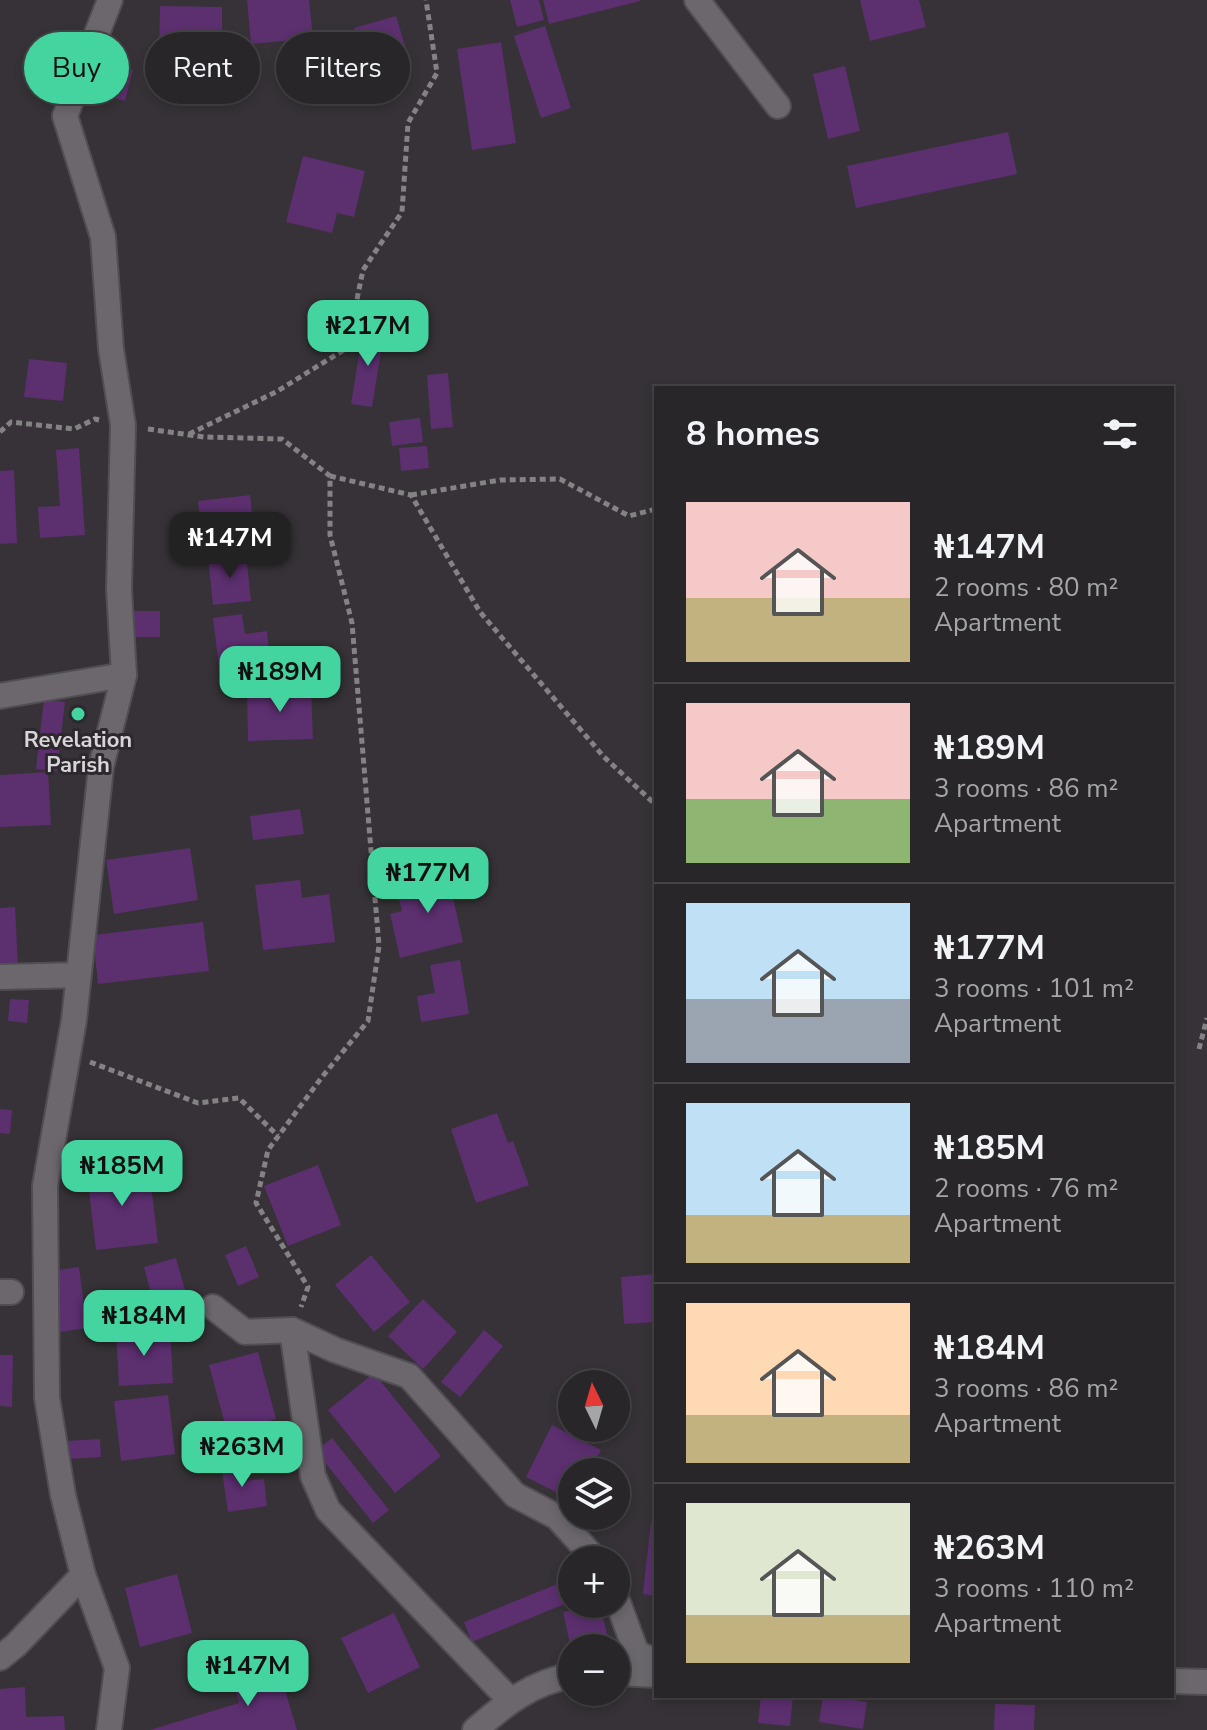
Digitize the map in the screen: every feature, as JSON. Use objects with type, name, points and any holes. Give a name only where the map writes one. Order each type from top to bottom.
[{"type":"street","points":[[109,1730],[117,1668],[83,1575],[63,1495],[47,1398],[45,1186],[68,1052],[101,767],[124,675],[119,589],[123,425],[111,349],[103,237],[65,116],[110,0]]},
{"type":"street","points":[[697,0],[778,106]]},
{"type":"street","points":[[0,696],[124,675]]},
{"type":"street","points":[[0,977],[78,975]]},
{"type":"street","points":[[213,1307],[245,1332],[292,1330],[335,1350],[409,1376],[515,1495],[557,1517],[583,1546]]},
{"type":"street","points":[[292,1330],[313,1476],[328,1510],[510,1700]]},
{"type":"street","points":[[0,1658],[83,1575]]},
{"type":"street","points":[[624,1618],[637,1654],[654,1659]]},
{"type":"street","points":[[630,1674],[654,1675]]},
{"type":"street","points":[[475,1730],[510,1700],[558,1678]]},
{"type":"street","points":[[1174,1681],[1207,1682]]},
{"type":"path","points":[[188,435],[276,392],[347,348],[363,270],[402,212],[408,123],[437,73],[426,0]]},
{"type":"path","points":[[0,432],[11,422],[74,429],[95,419],[188,435],[282,439],[330,476],[411,495],[500,480],[560,479],[629,516],[654,510]]},
{"type":"path","points":[[292,1330],[308,1287],[256,1203],[268,1150],[368,1021],[379,946],[352,623],[330,535],[330,476]]},
{"type":"path","points":[[411,495],[480,612],[604,757],[654,803]]},
{"type":"path","points":[[1199,1049],[1207,1018]]},
{"type":"path","points":[[68,1052],[198,1103],[239,1098],[278,1136]]},
{"type":"building","points":[[247,0],[309,0],[312,32],[276,32],[276,42],[260,43],[260,32],[250,32]]},
{"type":"building","points":[[510,0],[539,0],[544,20],[517,27]]},
{"type":"building","points":[[543,0],[640,0],[640,1],[549,24]]},
{"type":"building","points":[[860,0],[919,0],[926,27],[870,41]]},
{"type":"building","points":[[160,6],[222,7],[222,32],[159,32]]},
{"type":"building","points":[[396,16],[401,32],[355,32],[354,28]]},
{"type":"building","points":[[545,26],[571,108],[541,118],[514,36]]},
{"type":"building","points":[[501,42],[516,143],[472,150],[457,49]]},
{"type":"building","points":[[845,66],[860,131],[828,139],[813,74]]},
{"type":"building","points":[[1008,132],[1017,174],[856,208],[847,166]]},
{"type":"building","points":[[303,156],[365,171],[354,217],[337,213],[332,233],[286,222]]},
{"type":"building","points":[[363,330],[384,333],[372,407],[351,404]]},
{"type":"building","points":[[29,359],[67,363],[63,401],[24,397]]},
{"type":"building","points":[[448,373],[453,427],[431,429],[427,375]]},
{"type":"building","points":[[420,418],[423,442],[392,446],[389,422]]},
{"type":"building","points":[[427,446],[429,468],[401,471],[399,448]]},
{"type":"building","points":[[79,448],[85,535],[40,538],[38,507],[60,506],[56,450]]},
{"type":"building","points":[[14,470],[17,543],[0,544],[0,471]]},
{"type":"building","points":[[250,495],[255,542],[204,548],[198,501]]},
{"type":"building","points":[[246,554],[251,601],[213,605],[208,558]]},
{"type":"building","points":[[122,611],[160,611],[160,637],[123,637]]},
{"type":"building","points":[[242,614],[245,634],[267,631],[271,669],[220,675],[213,618]]},
{"type":"building","points":[[311,688],[313,739],[248,741],[247,689]]},
{"type":"building","points":[[44,699],[65,702],[57,771],[36,769]]},
{"type":"building","points":[[48,772],[51,825],[0,827],[0,775]]},
{"type":"building","points":[[300,809],[304,834],[253,840],[250,816]]},
{"type":"building","points":[[190,848],[198,900],[114,914],[106,860]]},
{"type":"building","points":[[462,873],[467,894],[453,898],[463,942],[400,958],[390,914],[402,911],[396,888]]},
{"type":"building","points":[[300,880],[302,898],[329,894],[335,942],[263,950],[255,885]]},
{"type":"building","points":[[15,907],[18,964],[0,965],[0,908]]},
{"type":"building","points":[[203,922],[209,971],[98,984],[93,935]]},
{"type":"building","points":[[460,960],[469,1014],[421,1022],[417,996],[435,993],[430,965]]},
{"type":"building","points":[[10,999],[29,1000],[27,1023],[8,1021]]},
{"type":"building","points":[[0,1109],[12,1110],[10,1134],[0,1133]]},
{"type":"building","points":[[497,1113],[508,1143],[513,1141],[529,1185],[476,1203],[451,1129]]},
{"type":"building","points":[[318,1165],[341,1225],[288,1246],[264,1186]]},
{"type":"building","points":[[149,1167],[158,1243],[96,1250],[87,1174]]},
{"type":"building","points":[[246,1246],[259,1277],[238,1286],[225,1255]]},
{"type":"building","points":[[371,1255],[410,1302],[374,1332],[335,1285]]},
{"type":"building","points":[[176,1258],[189,1304],[156,1313],[144,1267]]},
{"type":"building","points":[[79,1267],[87,1328],[60,1332],[51,1271]]},
{"type":"building","points":[[654,1274],[654,1322],[624,1324],[621,1277]]},
{"type":"building","points":[[423,1299],[457,1332],[423,1369],[388,1336]]},
{"type":"building","points":[[170,1329],[173,1383],[119,1386],[116,1332]]},
{"type":"building","points":[[484,1330],[503,1346],[460,1397],[441,1382]]},
{"type":"building","points":[[258,1352],[276,1419],[227,1432],[209,1365]]},
{"type":"building","points":[[0,1355],[13,1355],[12,1407],[0,1406]]},
{"type":"building","points":[[374,1373],[441,1456],[395,1493],[328,1410]]},
{"type":"building","points":[[168,1395],[175,1454],[121,1461],[114,1401]]},
{"type":"building","points":[[209,1424],[214,1447],[189,1452],[184,1428]]},
{"type":"building","points":[[552,1425],[558,1428],[558,1442],[585,1442],[601,1450],[597,1458],[558,1458],[558,1493],[526,1477]]},
{"type":"building","points":[[332,1438],[389,1510],[373,1523],[316,1451]]},
{"type":"building","points":[[100,1439],[101,1457],[68,1459],[67,1441]]},
{"type":"building","points":[[243,1461],[245,1481],[264,1479],[267,1506],[228,1512],[221,1464]]},
{"type":"building","points":[[651,1522],[654,1523],[654,1596],[643,1594]]},
{"type":"building","points":[[177,1574],[192,1633],[140,1647],[125,1588]]},
{"type":"building","points":[[558,1584],[558,1607],[472,1642],[464,1622]]},
{"type":"building","points":[[394,1613],[420,1667],[368,1693],[341,1638]]},
{"type":"building","points":[[564,1618],[603,1618],[607,1634],[568,1634]]},
{"type":"building","points":[[278,1667],[297,1730],[150,1730],[239,1703],[232,1680]]},
{"type":"building","points":[[25,1687],[26,1717],[64,1716],[65,1730],[0,1730],[0,1689]]},
{"type":"building","points":[[761,1698],[793,1698],[790,1726],[758,1723]]},
{"type":"building","points":[[823,1698],[867,1702],[863,1729],[819,1722]]},
{"type":"building","points":[[995,1704],[1035,1705],[1034,1730],[994,1730]]},
{"type":"place","name":"Revelation Parish","points":[[78,714]]}]
